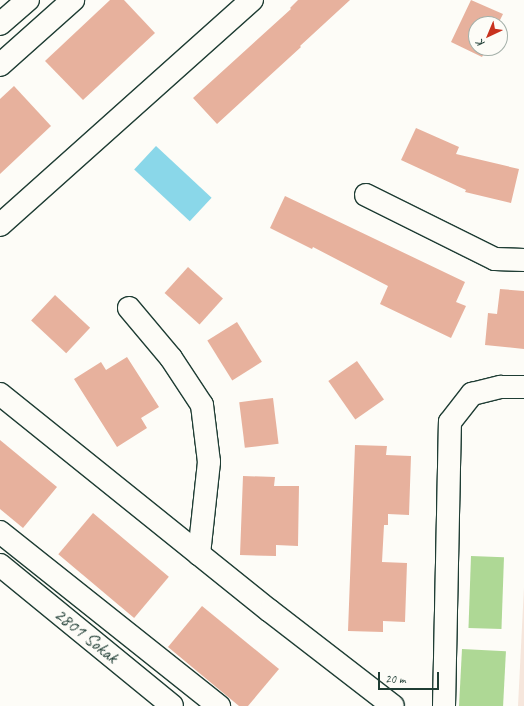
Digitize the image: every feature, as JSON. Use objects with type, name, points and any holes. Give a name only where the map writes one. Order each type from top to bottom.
[{"type":"street","points":[[0,24],[28,0]]},
{"type":"street","points":[[0,65],[73,0]]},
{"type":"street","points":[[0,225],[252,0]]},
{"type":"street","points":[[366,195],[495,258],[524,260]]},
{"type":"street","points":[[128,308],[171,358],[202,405],[209,462],[199,554]]},
{"type":"street","points":[[444,706],[450,422],[472,394],[501,387],[524,387]]},
{"type":"street","points":[[0,394],[199,554],[393,706]]},
{"type":"street","points":[[0,532],[219,706]]},
{"type":"street","name":"2801 Sokak","points":[[0,565],[172,706]]},
{"type":"shaded area","points":[[524,587],[524,706],[518,706]]},
{"type":"green space","points":[[471,556],[504,557],[501,629],[468,628]]},
{"type":"green space","points":[[462,649],[506,651],[503,706],[459,706]]},
{"type":"water","points":[[156,146],[212,198],[190,221],[134,169]]},
{"type":"building","points":[[110,0],[124,0],[155,33],[83,100],[45,61]]},
{"type":"building","points":[[298,0],[350,0],[217,124],[193,98],[291,9],[290,8]]},
{"type":"building","points":[[471,0],[503,14],[502,16],[468,16],[468,50],[451,42]]},
{"type":"building","points":[[14,86],[51,126],[0,174],[0,99]]},
{"type":"building","points":[[416,128],[459,147],[456,154],[519,169],[511,203],[465,192],[466,190],[401,160]]},
{"type":"building","points":[[285,196],[465,282],[456,302],[466,306],[451,338],[380,304],[388,286],[313,247],[312,249],[270,228]]},
{"type":"building","points":[[188,267],[223,298],[200,324],[165,293]]},
{"type":"building","points":[[500,289],[524,291],[524,349],[485,345],[488,313],[497,314]]},
{"type":"building","points":[[55,295],[90,328],[66,353],[31,321]]},
{"type":"building","points":[[237,322],[262,362],[232,380],[207,341]]},
{"type":"building","points":[[127,357],[159,407],[141,418],[147,428],[117,447],[74,379],[101,362],[106,370]]},
{"type":"building","points":[[357,361],[384,400],[355,420],[328,381]]},
{"type":"building","points":[[273,398],[279,444],[245,448],[239,402]]},
{"type":"building","points":[[0,440],[57,487],[23,528],[0,509]]},
{"type":"building","points":[[355,445],[387,446],[386,455],[411,456],[409,515],[388,514],[388,525],[384,525],[382,562],[407,563],[405,622],[383,621],[383,632],[348,631]]},
{"type":"building","points":[[243,476],[275,477],[274,486],[299,486],[298,546],[276,545],[276,556],[240,555]]},
{"type":"building","points":[[93,513],[169,577],[134,618],[58,554]]},
{"type":"building","points":[[202,606],[279,669],[248,706],[239,706],[168,647]]}]
